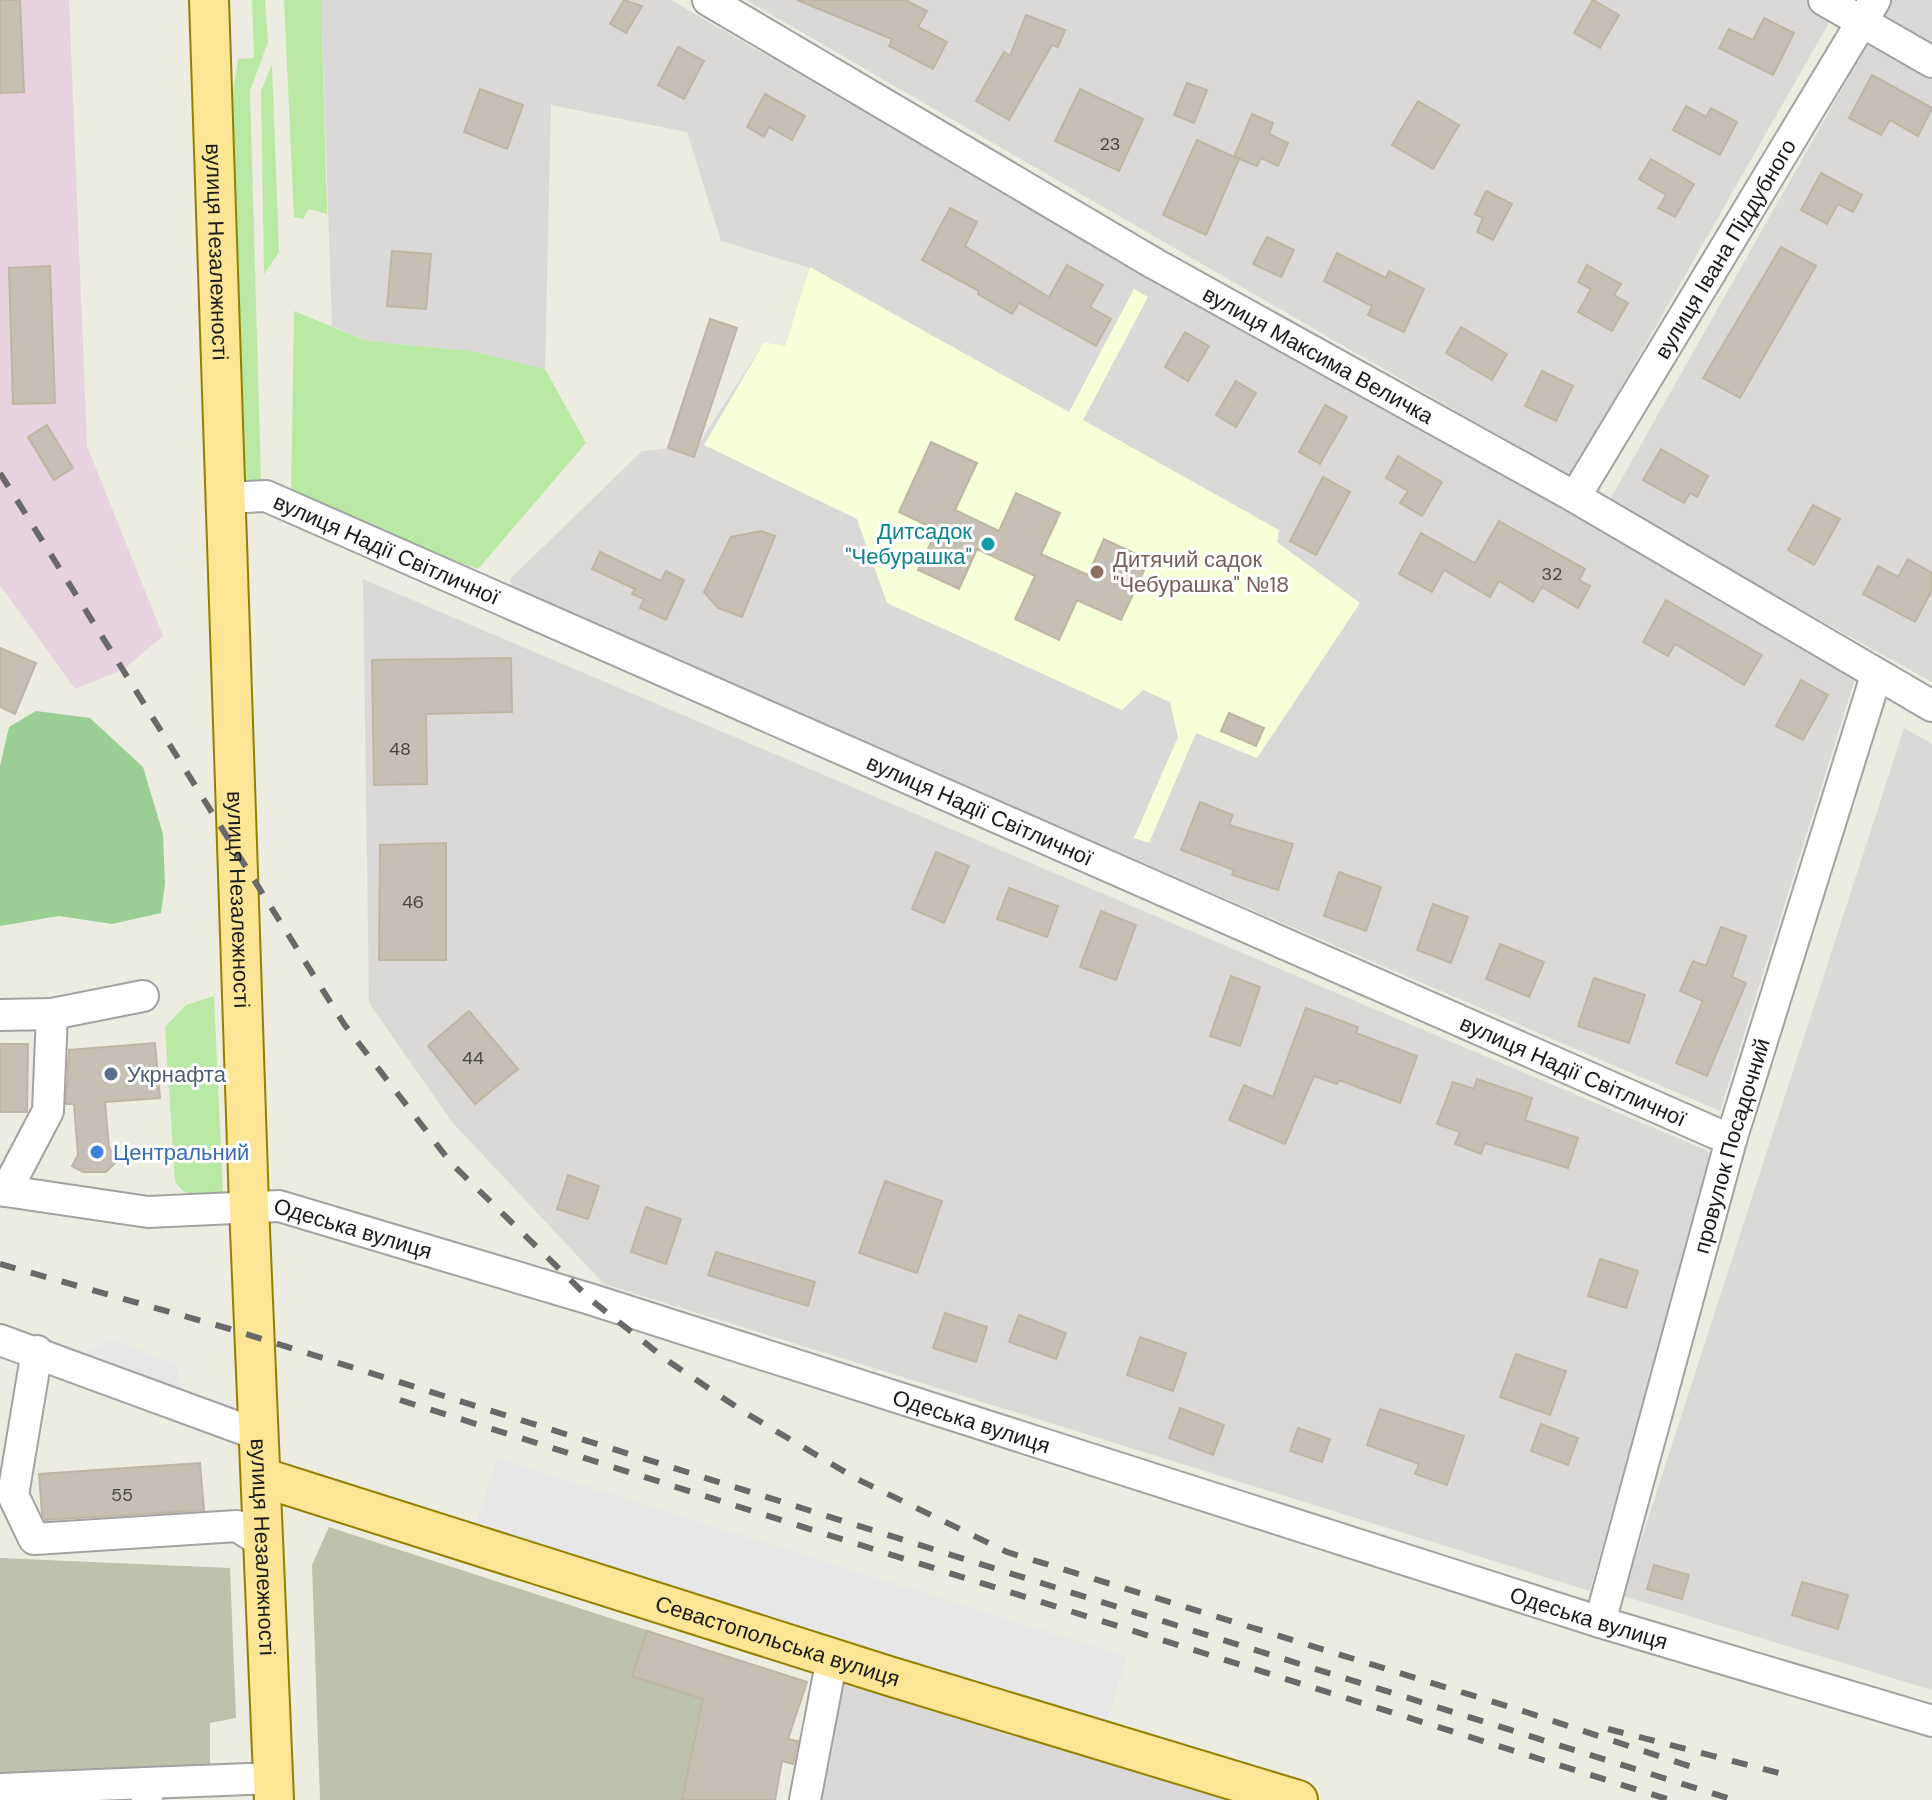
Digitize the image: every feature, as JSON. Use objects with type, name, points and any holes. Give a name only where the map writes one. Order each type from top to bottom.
[{"type":"main road","name":"вулиця Незалежності","points":[[209,0],[249,1206],[274,1789]]},
{"type":"main road","name":"Севастопольська вулиця","points":[[261,1477],[832,1658],[1298,1800]]},
{"type":"street","name":"вулиця Максима Величка","points":[[708,0],[1155,264],[1575,497],[1876,676],[1932,706]]},
{"type":"street","points":[[1824,0],[1869,11],[1932,62]]},
{"type":"street","name":"вулиця Івана Піддубного","points":[[1575,497],[1869,11]]},
{"type":"street","name":"вулиця Надії Світличної","points":[[226,498],[266,496],[1731,1140]]},
{"type":"street","name":"провулок Посадочний","points":[[1600,1622],[1731,1140],[1876,676]]},
{"type":"street","points":[[0,1015],[52,1014],[143,996]]},
{"type":"street","points":[[3,1190],[48,1111],[52,1014]]},
{"type":"street","name":"Одеська вулиця","points":[[3,1190],[148,1212],[279,1206],[590,1299],[1600,1622],[1932,1721]]},
{"type":"street","points":[[0,1340],[37,1351],[259,1435]]},
{"type":"street","points":[[37,1351],[6,1496],[34,1539],[237,1526],[264,1543]]},
{"type":"street","points":[[805,1800],[832,1658]]},
{"type":"street","points":[[0,1789],[147,1792],[274,1789]]},
{"type":"shaded area","points":[[0,0],[69,0],[87,446],[163,636],[124,669],[75,689],[0,585]]},
{"type":"shaded area","points":[[321,0],[671,0],[1074,234],[1262,333],[1855,679],[1720,1111],[515,593],[510,579],[642,451],[668,448],[694,457],[700,442],[764,342],[785,346],[810,268],[721,241],[687,132],[551,105],[545,369],[471,351],[367,341],[332,326]]},
{"type":"shaded area","points":[[746,0],[1842,0],[1570,477]]},
{"type":"shaded area","points":[[1892,0],[1932,0],[1932,682],[1608,503]]},
{"type":"shaded area","name":"Дитячий садок \"Чебурашка\" №18","points":[[810,267],[1069,412],[1134,289],[1148,297],[1083,420],[1279,530],[1277,542],[1360,603],[1257,758],[1196,733],[1149,843],[1134,838],[1178,737],[1170,702],[1143,690],[1122,710],[887,603],[857,519],[704,445],[764,342],[785,346]]},
{"type":"shaded area","points":[[363,579],[1713,1153],[1590,1591],[604,1284],[452,1122],[369,1003]]},
{"type":"shaded area","points":[[1904,728],[1932,744],[1932,1690],[1623,1596]]},
{"type":"shaded area","points":[[110,1340],[175,1363],[187,1406],[69,1362]]},
{"type":"shaded area","points":[[497,1458],[1127,1657],[1105,1727],[475,1528]]},
{"type":"shaded area","points":[[329,1527],[807,1682],[788,1738],[798,1742],[793,1764],[782,1762],[775,1800],[320,1800],[312,1565]]},
{"type":"shaded area","points":[[0,1558],[230,1568],[236,1718],[210,1723],[210,1768],[0,1777]]},
{"type":"shaded area","points":[[835,1662],[1280,1800],[815,1800]]},
{"type":"green space","points":[[252,0],[265,0],[268,42],[250,91],[261,479],[246,481],[232,99],[238,59],[254,58]]},
{"type":"green space","points":[[284,0],[321,0],[327,214],[309,209],[303,219],[294,217]]},
{"type":"green space","points":[[272,64],[279,252],[264,274],[261,91]]},
{"type":"green space","points":[[294,311],[367,341],[471,351],[545,369],[586,443],[478,569],[291,499]]},
{"type":"green space","points":[[36,711],[90,718],[143,767],[163,834],[165,884],[161,913],[112,924],[59,916],[0,926],[0,766],[9,727]]},
{"type":"green space","points":[[214,996],[223,1194],[196,1195],[184,1191],[175,1181],[165,1027],[186,1005]]},
{"type":"building","points":[[0,0],[20,0],[24,92],[0,93]]},
{"type":"building","points":[[624,0],[642,6],[626,33],[610,24]]},
{"type":"building","points":[[797,0],[905,0],[927,11],[918,27],[947,42],[933,69],[889,46],[892,39]]},
{"type":"building","points":[[1593,0],[1619,15],[1600,48],[1574,33]]},
{"type":"building","points":[[1026,15],[1065,30],[1058,47],[1052,45],[1009,120],[976,101],[1004,52],[1010,56]]},
{"type":"building","points":[[1764,18],[1794,33],[1773,75],[1719,48],[1729,29],[1753,40]]},
{"type":"building","points":[[678,47],[704,61],[684,99],[658,85]]},
{"type":"building","points":[[1872,75],[1932,108],[1918,136],[1890,120],[1881,135],[1849,118]]},
{"type":"building","points":[[1187,83],[1207,90],[1194,123],[1174,115]]},
{"type":"building","points":[[480,89],[523,105],[507,149],[464,132]]},
{"type":"building","points":[[1080,89],[1143,119],[1119,171],[1055,141]]},
{"type":"building","points":[[765,94],[805,116],[792,140],[769,127],[764,137],[747,127]]},
{"type":"building","points":[[1418,101],[1459,125],[1433,169],[1392,145]]},
{"type":"building","points":[[1686,106],[1706,117],[1711,108],[1737,122],[1720,155],[1673,130]]},
{"type":"building","points":[[1252,114],[1273,123],[1269,134],[1288,143],[1278,166],[1261,158],[1257,166],[1234,157]]},
{"type":"building","points":[[1197,140],[1239,159],[1206,235],[1163,215]]},
{"type":"building","points":[[1651,159],[1694,184],[1675,217],[1658,208],[1666,195],[1639,179]]},
{"type":"building","points":[[1821,173],[1862,195],[1853,212],[1838,204],[1827,224],[1801,210]]},
{"type":"building","points":[[1486,191],[1512,204],[1493,240],[1477,232],[1483,218],[1475,214]]},
{"type":"building","points":[[950,208],[977,222],[965,246],[1049,297],[1067,265],[1103,285],[1090,307],[1111,319],[1096,346],[1019,303],[1012,314],[978,294],[979,291],[922,260]]},
{"type":"building","points":[[1267,237],[1294,250],[1281,277],[1253,264]]},
{"type":"building","points":[[1781,247],[1816,266],[1740,398],[1703,378]]},
{"type":"building","points":[[392,251],[431,254],[426,309],[387,306]]},
{"type":"building","points":[[1337,253],[1386,278],[1389,271],[1424,289],[1404,332],[1368,315],[1372,306],[1324,281]]},
{"type":"building","points":[[1587,265],[1621,284],[1614,295],[1628,303],[1612,331],[1578,312],[1591,289],[1578,282]]},
{"type":"building","points":[[50,266],[55,403],[13,404],[9,268]]},
{"type":"building","points":[[710,319],[737,328],[694,457],[668,448]]},
{"type":"building","points":[[1461,327],[1507,354],[1492,380],[1446,353]]},
{"type":"building","points":[[1185,332],[1209,346],[1188,381],[1165,367]]},
{"type":"building","points":[[1542,371],[1573,386],[1556,421],[1525,406]]},
{"type":"building","points":[[1236,381],[1256,393],[1236,427],[1216,415]]},
{"type":"building","points":[[1325,405],[1347,417],[1320,464],[1299,452]]},
{"type":"building","points":[[47,425],[73,468],[54,480],[28,437]]},
{"type":"building","name":"Дитсадок \"Чебурашка\"","points":[[931,442],[977,463],[955,510],[999,531],[1016,493],[1060,513],[1041,554],[1088,575],[1104,539],[1149,560],[1121,620],[1077,600],[1059,640],[1015,619],[1035,576],[977,549],[959,589],[918,570],[937,530],[899,512]]},
{"type":"building","points":[[1661,449],[1708,476],[1697,497],[1690,493],[1684,503],[1643,480]]},
{"type":"building","points":[[1398,456],[1442,482],[1422,516],[1400,503],[1408,491],[1386,478]]},
{"type":"building","points":[[1323,477],[1350,492],[1316,555],[1290,541]]},
{"type":"building","points":[[1813,505],[1840,519],[1814,565],[1788,550]]},
{"type":"building","points":[[1499,521],[1585,569],[1579,580],[1590,586],[1578,608],[1542,587],[1533,602],[1499,581],[1490,597],[1444,570],[1432,592],[1399,574],[1421,533],[1475,563]]},
{"type":"building","points":[[761,531],[775,536],[742,617],[718,608],[704,592],[731,537]]},
{"type":"building","points":[[600,552],[661,581],[666,571],[684,580],[666,620],[640,608],[644,599],[632,594],[635,589],[592,569]]},
{"type":"building","points":[[1908,559],[1932,573],[1932,590],[1915,622],[1863,594],[1878,566],[1898,577]]},
{"type":"building","points":[[1666,600],[1762,655],[1744,685],[1675,644],[1668,656],[1643,642]]},
{"type":"building","points":[[0,648],[36,663],[15,714],[0,707]]},
{"type":"building","points":[[511,658],[512,712],[426,714],[427,784],[374,785],[372,660]]},
{"type":"building","points":[[1801,680],[1828,695],[1803,740],[1776,726]]},
{"type":"building","points":[[1229,713],[1264,728],[1256,746],[1221,731]]},
{"type":"building","points":[[1200,802],[1233,815],[1229,825],[1293,844],[1278,890],[1232,875],[1234,870],[1181,850]]},
{"type":"building","points":[[446,843],[446,960],[379,960],[380,845]]},
{"type":"building","points":[[936,852],[969,866],[944,923],[912,909]]},
{"type":"building","points":[[1339,872],[1381,887],[1366,931],[1324,916]]},
{"type":"building","points":[[1009,888],[1058,906],[1047,937],[997,919]]},
{"type":"building","points":[[1433,904],[1468,917],[1451,963],[1417,950]]},
{"type":"building","points":[[1101,911],[1136,925],[1116,980],[1080,967]]},
{"type":"building","points":[[1721,927],[1746,936],[1732,977],[1746,983],[1707,1076],[1676,1063],[1703,1001],[1680,991],[1693,961],[1706,966]]},
{"type":"building","points":[[1500,944],[1544,962],[1529,997],[1486,979]]},
{"type":"building","points":[[1231,976],[1260,987],[1240,1046],[1210,1036]]},
{"type":"building","points":[[1594,978],[1645,995],[1629,1043],[1578,1026]]},
{"type":"building","points":[[1306,1008],[1358,1027],[1356,1033],[1417,1056],[1400,1103],[1339,1080],[1337,1084],[1314,1076],[1285,1144],[1229,1120],[1244,1085],[1273,1097]]},
{"type":"building","points":[[469,1011],[518,1069],[475,1104],[428,1046]]},
{"type":"building","name":"Укрнафта","points":[[155,1043],[160,1098],[105,1102],[109,1147],[117,1161],[106,1172],[83,1172],[72,1166],[78,1155],[74,1104],[66,1104],[69,1050]]},
{"type":"building","points":[[0,1044],[28,1044],[27,1112],[0,1112]]},
{"type":"building","points":[[1477,1079],[1532,1098],[1525,1120],[1578,1138],[1568,1168],[1485,1143],[1481,1154],[1455,1144],[1460,1132],[1437,1124],[1453,1082],[1474,1089]]},
{"type":"building","points":[[568,1175],[599,1186],[588,1219],[557,1209]]},
{"type":"building","points":[[885,1181],[942,1201],[917,1273],[859,1253]]},
{"type":"building","points":[[646,1207],[681,1219],[666,1264],[631,1252]]},
{"type":"building","points":[[716,1252],[815,1282],[808,1306],[708,1275]]},
{"type":"building","points":[[1600,1259],[1638,1271],[1626,1308],[1588,1296]]},
{"type":"building","points":[[945,1313],[987,1327],[976,1362],[933,1348]]},
{"type":"building","points":[[1019,1315],[1066,1333],[1056,1359],[1009,1342]]},
{"type":"building","points":[[1140,1337],[1186,1353],[1173,1391],[1127,1375]]},
{"type":"building","points":[[1516,1354],[1566,1371],[1550,1415],[1500,1397]]},
{"type":"building","points":[[1180,1408],[1224,1425],[1213,1455],[1169,1438]]},
{"type":"building","points":[[1380,1409],[1464,1436],[1447,1485],[1415,1474],[1419,1464],[1367,1445]]},
{"type":"building","points":[[1541,1424],[1578,1438],[1568,1465],[1531,1451]]},
{"type":"building","points":[[1298,1428],[1330,1439],[1322,1462],[1290,1451]]},
{"type":"building","points":[[200,1463],[204,1510],[45,1520],[42,1514],[39,1474]]},
{"type":"building","points":[[1654,1565],[1689,1575],[1682,1599],[1647,1589]]},
{"type":"building","points":[[1802,1582],[1848,1595],[1838,1629],[1792,1615]]},
{"type":"building","points":[[647,1631],[807,1682],[788,1739],[798,1741],[793,1764],[782,1761],[775,1800],[682,1800],[703,1699],[632,1676]]},
{"type":"railway","points":[[0,473],[344,1024],[451,1163],[590,1299],[668,1361],[744,1412],[857,1479],[1007,1552],[1526,1712],[1695,1768]]},
{"type":"railway","points":[[0,1264],[230,1329],[1734,1800]]},
{"type":"railway","points":[[400,1400],[1670,1800]]},
{"type":"railway","points":[[1608,1729],[1791,1776]]},
{"type":"place","name":"Дитсадок \"Чебурашка\"","points":[[988,544]]},
{"type":"place","name":"Дитячий садок \"Чебурашка\" №18","points":[[1097,572]]},
{"type":"place","name":"Укрнафта","points":[[111,1074]]},
{"type":"place","name":"Центральний","points":[[97,1152]]}]
